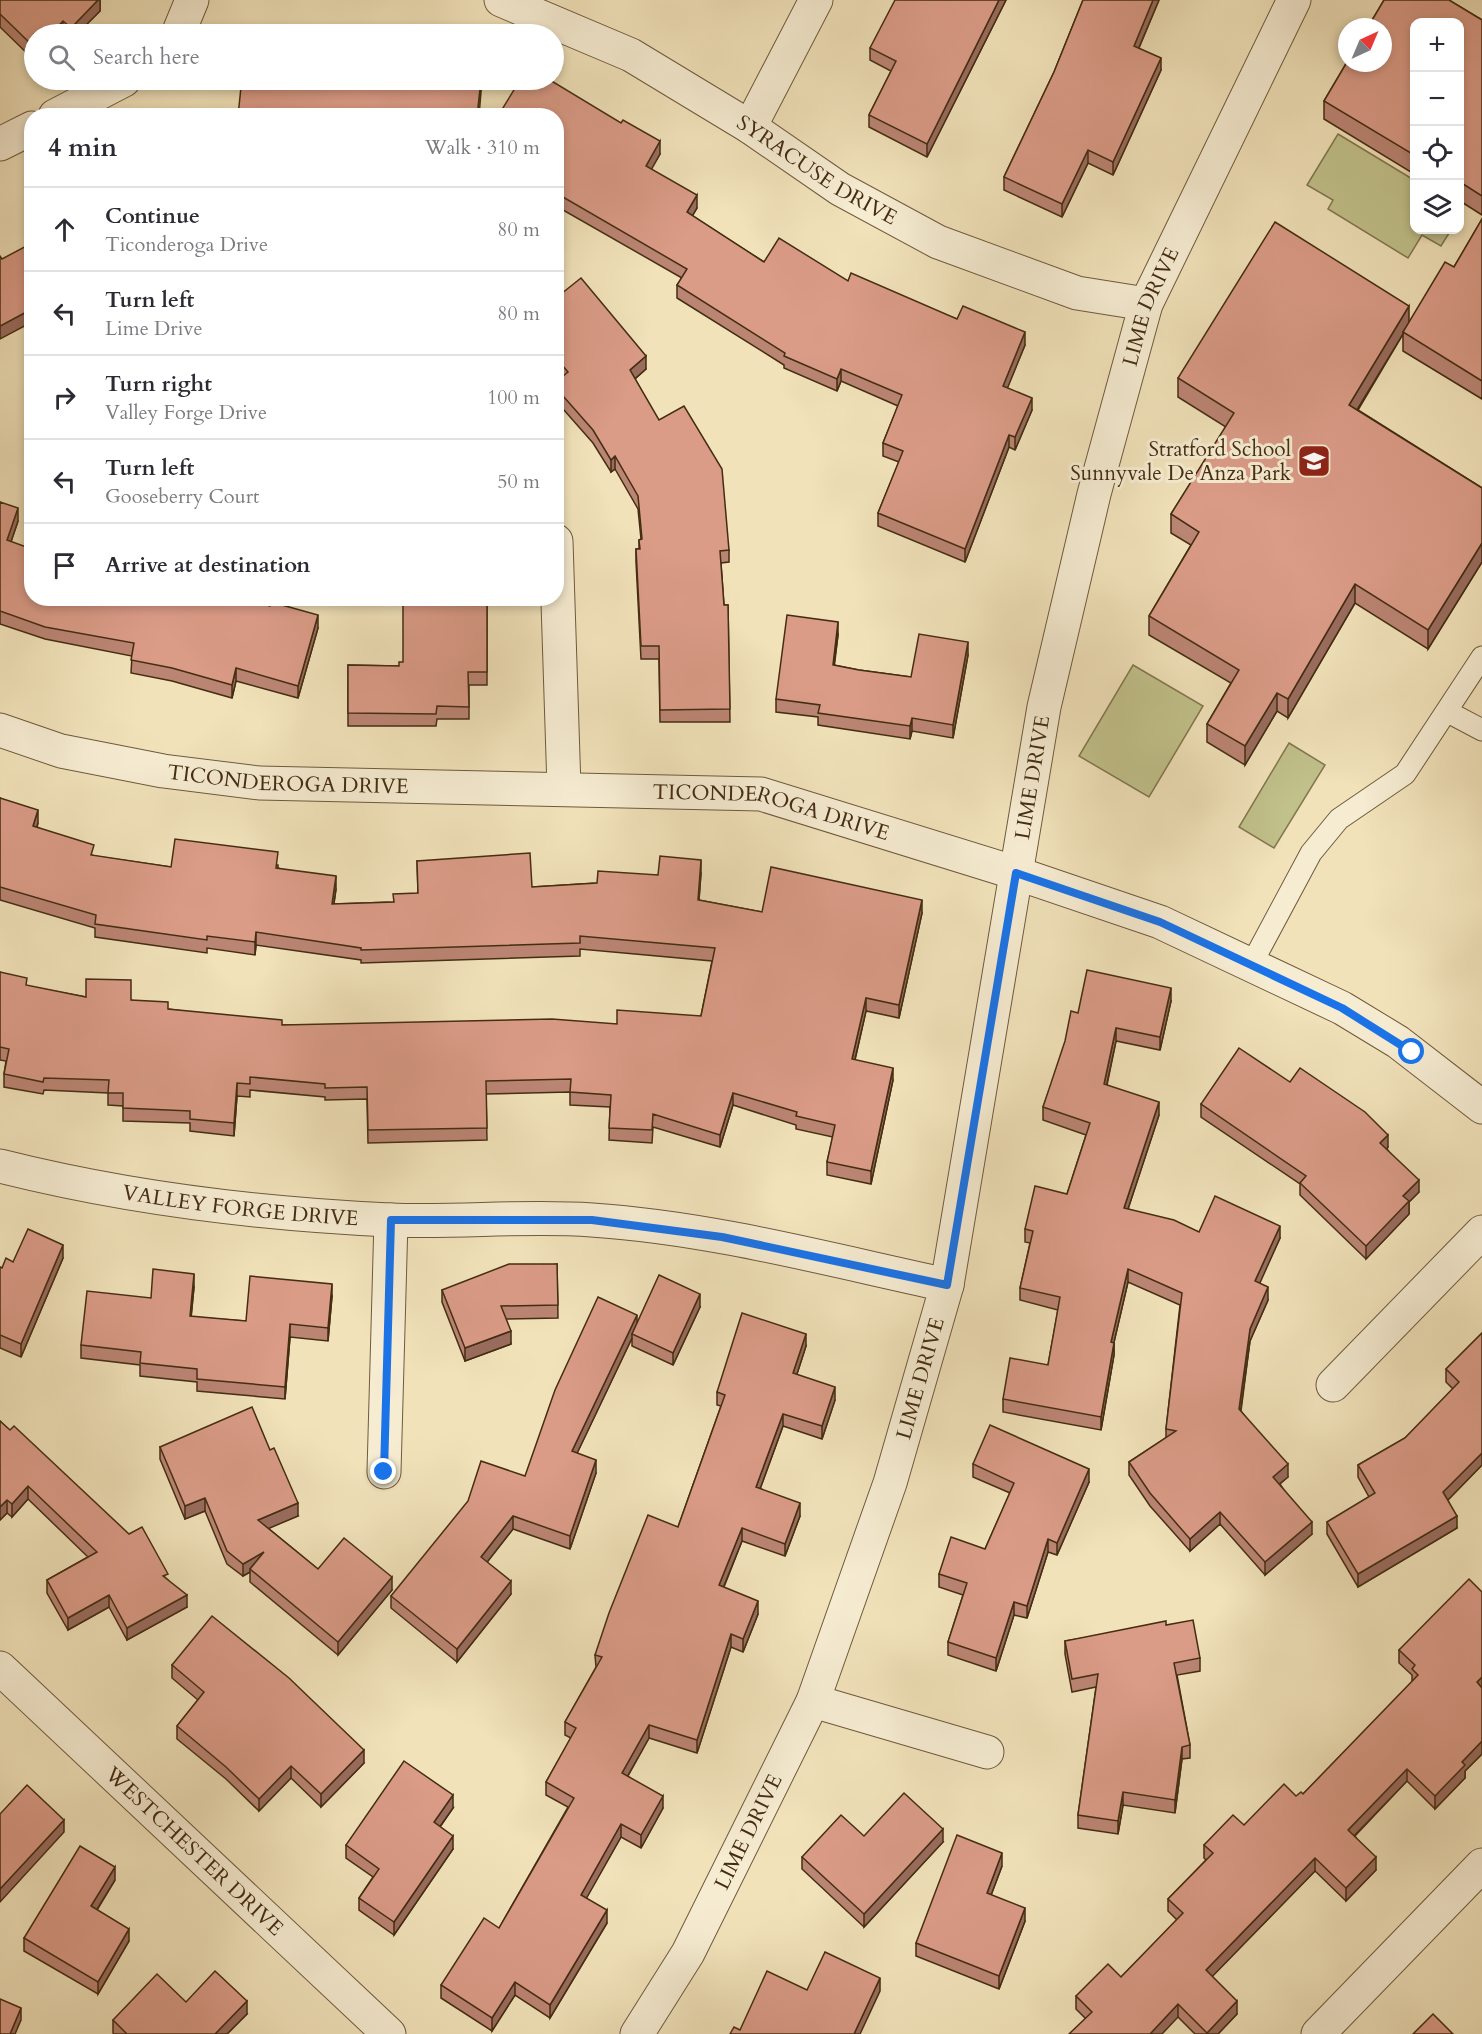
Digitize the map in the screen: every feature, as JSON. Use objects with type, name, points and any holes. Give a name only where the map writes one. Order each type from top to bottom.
[{"type":"street","points":[[182,24],[192,0]]},
{"type":"street","name":"SYRACUSE DRIVE","points":[[501,0],[558,24]]},
{"type":"street","points":[[750,127],[816,0]]},
{"type":"street","name":"LIME DRIVE","points":[[637,2034],[688,1953],[813,1701],[890,1483],[947,1285],[1044,707],[1094,494],[1146,304],[1294,0]]},
{"type":"street","name":"SYRACUSE DRIVE","points":[[564,27],[631,55],[750,127],[840,189],[938,242],[1077,293],[1146,304]]},
{"type":"street","points":[[70,108],[105,90]]},
{"type":"street","points":[[0,144],[24,132]]},
{"type":"street","points":[[558,606],[564,788]]},
{"type":"street","name":"TICONDEROGA DRIVE","points":[[0,730],[61,751],[163,771],[259,783],[761,794],[1016,873],[1160,922],[1342,1008],[1398,1042],[1482,1107]]},
{"type":"street","name":"VALLEY FORGE DRIVE","points":[[0,1166],[33,1174],[213,1205],[391,1220],[592,1220],[722,1237],[947,1285]]},
{"type":"street","points":[[384,1472],[391,1220]]},
{"type":"street","points":[[1333,1385],[1482,1232]]},
{"type":"street","name":"WESTCHESTER DRIVE","points":[[0,1668],[389,2034]]},
{"type":"street","points":[[813,1701],[987,1752]]},
{"type":"street","points":[[1318,2034],[1482,1865]]},
{"type":"lane","points":[[1251,965],[1311,853],[1338,819],[1405,774],[1448,712],[1482,657]]},
{"type":"lane","points":[[1448,712],[1482,730]]},
{"type":"green space","points":[[1338,134],[1410,178],[1410,234],[1448,234],[1441,246],[1422,235],[1408,258],[1328,209],[1333,200],[1307,185]]},
{"type":"green space","points":[[1133,665],[1203,706],[1149,797],[1079,756]]},
{"type":"green space","points":[[1289,743],[1325,765],[1274,848],[1239,827]]},
{"type":"building","points":[[0,0],[98,0],[75,24],[66,24],[63,21],[60,24],[24,24],[24,37],[0,14]]},
{"type":"building","points":[[895,0],[999,0],[927,144],[869,115],[896,61],[870,48]]},
{"type":"building","points":[[1083,0],[1153,0],[1134,46],[1161,58],[1113,162],[1088,150],[1062,204],[1004,177],[1054,72]]},
{"type":"building","points":[[1384,0],[1449,0],[1482,20],[1482,196],[1464,185],[1464,18],[1410,18],[1410,153],[1324,101],[1341,72],[1392,72],[1392,18],[1373,18]]},
{"type":"building","points":[[564,88],[621,123],[623,120],[660,141],[646,166],[697,195],[687,212],[764,262],[779,238],[848,281],[851,273],[957,319],[963,306],[1025,332],[1003,386],[1032,398],[1015,437],[1009,435],[965,549],[878,513],[903,451],[883,443],[902,395],[841,369],[837,379],[784,356],[785,353],[677,285],[687,269],[564,198],[564,108],[503,108],[514,90]]},
{"type":"building","points":[[241,90],[480,90],[478,108],[239,108]]},
{"type":"building","points":[[1482,219],[1482,381],[1403,332],[1445,262],[1454,267]]},
{"type":"building","points":[[1275,222],[1409,306],[1349,405],[1482,488],[1482,543],[1428,630],[1355,584],[1288,699],[1277,693],[1245,746],[1207,724],[1239,670],[1149,616],[1199,532],[1171,514],[1234,413],[1178,378]]},
{"type":"building","points":[[24,247],[24,313],[0,326],[0,256],[2,259]]},
{"type":"building","points":[[581,278],[646,356],[630,370],[659,420],[684,406],[722,469],[729,550],[720,551],[724,605],[728,605],[730,709],[660,710],[659,646],[641,646],[636,549],[640,549],[639,540],[642,539],[638,496],[615,456],[611,460],[593,430],[564,397],[564,375],[568,372],[564,367],[564,292]]},
{"type":"building","points":[[0,502],[18,508],[7,540],[24,546],[24,606],[285,606],[318,615],[298,686],[236,668],[232,685],[172,668],[131,660],[134,643],[45,627],[0,611]]},
{"type":"building","points":[[403,606],[487,606],[487,672],[468,672],[469,707],[437,706],[436,714],[348,713],[348,665],[399,666],[399,662],[403,662]]},
{"type":"building","points":[[787,615],[838,622],[833,665],[859,670],[911,677],[919,634],[968,642],[953,725],[912,718],[910,726],[818,713],[820,705],[776,699]]},
{"type":"building","points":[[0,798],[38,810],[33,826],[94,845],[91,855],[171,867],[175,839],[278,852],[276,868],[336,876],[332,904],[394,902],[393,894],[418,893],[417,861],[530,853],[532,887],[597,883],[598,871],[658,875],[660,856],[701,860],[698,900],[762,912],[771,867],[922,900],[899,1005],[866,998],[852,1059],[893,1068],[871,1171],[827,1162],[835,1125],[796,1116],[797,1112],[733,1093],[720,1135],[653,1114],[652,1130],[609,1128],[611,1095],[570,1092],[571,1079],[486,1081],[487,1128],[368,1130],[367,1087],[325,1088],[325,1084],[250,1077],[250,1084],[237,1083],[234,1123],[190,1119],[190,1111],[123,1108],[123,1093],[108,1093],[109,1080],[44,1078],[43,1082],[4,1074],[9,1049],[0,1047],[0,972],[27,978],[26,985],[86,997],[86,979],[131,980],[131,1000],[168,1002],[168,1009],[282,1020],[282,1025],[552,1019],[617,1024],[617,1010],[701,1016],[715,948],[580,936],[580,943],[361,950],[361,948],[256,932],[255,942],[207,936],[207,940],[95,924],[96,915],[0,887]]},
{"type":"building","points":[[1087,970],[1171,988],[1160,1037],[1116,1028],[1104,1084],[1159,1102],[1124,1208],[1174,1220],[1199,1232],[1215,1196],[1280,1226],[1255,1281],[1268,1287],[1250,1329],[1239,1409],[1288,1464],[1273,1477],[1312,1522],[1265,1562],[1220,1512],[1190,1539],[1150,1493],[1129,1462],[1176,1431],[1166,1429],[1182,1293],[1128,1269],[1111,1342],[1114,1343],[1101,1417],[1003,1399],[1010,1358],[1048,1365],[1060,1297],[1020,1288],[1033,1231],[1025,1229],[1035,1186],[1067,1194],[1090,1123],[1043,1107],[1065,1041],[1071,1011],[1078,1013]]},
{"type":"building","points":[[1239,1048],[1290,1082],[1300,1068],[1365,1112],[1388,1135],[1380,1143],[1419,1180],[1403,1196],[1409,1201],[1366,1246],[1300,1183],[1306,1176],[1201,1104]]},
{"type":"building","points":[[28,1229],[63,1245],[21,1344],[0,1335],[0,1267],[2,1268],[6,1258],[13,1262]]},
{"type":"building","points":[[509,1264],[557,1264],[558,1305],[501,1306],[511,1331],[465,1348],[442,1290]]},
{"type":"building","points":[[153,1269],[194,1274],[190,1316],[246,1321],[250,1276],[332,1284],[328,1328],[290,1324],[285,1387],[197,1379],[197,1369],[140,1363],[141,1352],[81,1345],[87,1291],[151,1298]]},
{"type":"building","points":[[659,1275],[700,1294],[673,1353],[632,1334]]},
{"type":"building","points":[[598,1297],[637,1315],[572,1451],[596,1460],[570,1536],[513,1516],[481,1557],[511,1581],[457,1649],[391,1596],[468,1501],[481,1461],[525,1476],[555,1390]]},
{"type":"building","points":[[742,1313],[806,1334],[793,1373],[835,1387],[822,1426],[783,1414],[756,1487],[800,1503],[785,1544],[742,1528],[719,1585],[758,1601],[743,1639],[731,1634],[697,1740],[649,1725],[622,1773],[663,1796],[641,1835],[621,1824],[581,1895],[607,1910],[550,2005],[515,1982],[492,2018],[441,1985],[484,1918],[499,1928],[574,1798],[546,1782],[576,1728],[565,1722],[602,1657],[595,1655],[648,1515],[678,1527],[725,1395],[717,1392]]},
{"type":"building","points":[[1482,1333],[1482,1453],[1443,1492],[1457,1516],[1358,1574],[1327,1522],[1375,1493],[1358,1465],[1405,1438],[1459,1382],[1446,1369]]},
{"type":"building","points":[[252,1407],[270,1450],[274,1448],[298,1503],[258,1520],[318,1569],[344,1538],[392,1577],[338,1642],[250,1569],[264,1552],[243,1564],[227,1551],[205,1498],[185,1506],[160,1447]]},
{"type":"building","points":[[0,1421],[10,1430],[14,1426],[129,1534],[142,1527],[168,1574],[163,1576],[187,1595],[127,1628],[109,1595],[68,1618],[47,1580],[97,1552],[28,1486],[12,1504],[7,1500],[0,1507]]},
{"type":"building","points":[[990,1425],[1089,1469],[1057,1543],[1048,1539],[1027,1606],[1014,1602],[996,1658],[948,1642],[967,1583],[939,1574],[951,1537],[985,1549],[1014,1483],[973,1464]]},
{"type":"building","points":[[1469,1579],[1482,1592],[1482,1677],[1477,1682],[1482,1688],[1482,1741],[1462,1762],[1465,1765],[1435,1796],[1407,1769],[1348,1830],[1376,1857],[1346,1888],[1315,1858],[1206,1970],[1237,2001],[1207,2033],[1178,2004],[1150,2034],[1069,2034],[1092,2012],[1076,1996],[1108,1964],[1121,1977],[1183,1913],[1168,1899],[1213,1853],[1204,1845],[1233,1815],[1244,1825],[1284,1784],[1296,1796],[1301,1792],[1303,1794],[1418,1675],[1412,1669],[1415,1665],[1399,1650]]},
{"type":"building","points":[[212,1616],[289,1678],[364,1750],[321,1794],[291,1766],[259,1799],[226,1767],[177,1726],[204,1692],[172,1665]]},
{"type":"building","points":[[1193,1620],[1200,1658],[1174,1663],[1190,1745],[1182,1747],[1175,1800],[1123,1792],[1118,1821],[1078,1815],[1098,1674],[1072,1679],[1065,1641],[1166,1621],[1166,1625]]},
{"type":"building","points":[[404,1761],[453,1795],[434,1822],[453,1836],[394,1922],[359,1898],[379,1869],[346,1845]]},
{"type":"building","points":[[27,1785],[64,1820],[0,1889],[0,1814]]},
{"type":"building","points":[[904,1793],[943,1829],[864,1914],[802,1857],[841,1815],[864,1836]]},
{"type":"building","points":[[957,1835],[1002,1853],[987,1893],[1025,1908],[999,1976],[916,1943]]},
{"type":"building","points":[[80,1846],[115,1867],[91,1906],[129,1929],[98,1982],[24,1938]]},
{"type":"building","points":[[825,1952],[880,1978],[854,2034],[730,2034],[734,2027],[740,2030],[767,1971],[807,1990]]},
{"type":"building","points":[[215,1971],[247,2001],[215,2034],[127,2034],[113,2020],[157,1974],[186,2002]]},
{"type":"building","points":[[0,1999],[21,2008],[10,2034],[0,2034]]},
{"type":"building","points":[[1433,2014],[1453,2034],[1413,2034]]},
{"type":"place","name":"Stratford School Sunnyvale De Anza Park","points":[[1314,461]]},
{"type":"route","points":[[384,1472],[391,1220],[592,1220],[722,1237],[947,1285],[1016,873],[1160,922],[1342,1008],[1412,1052]]}]
